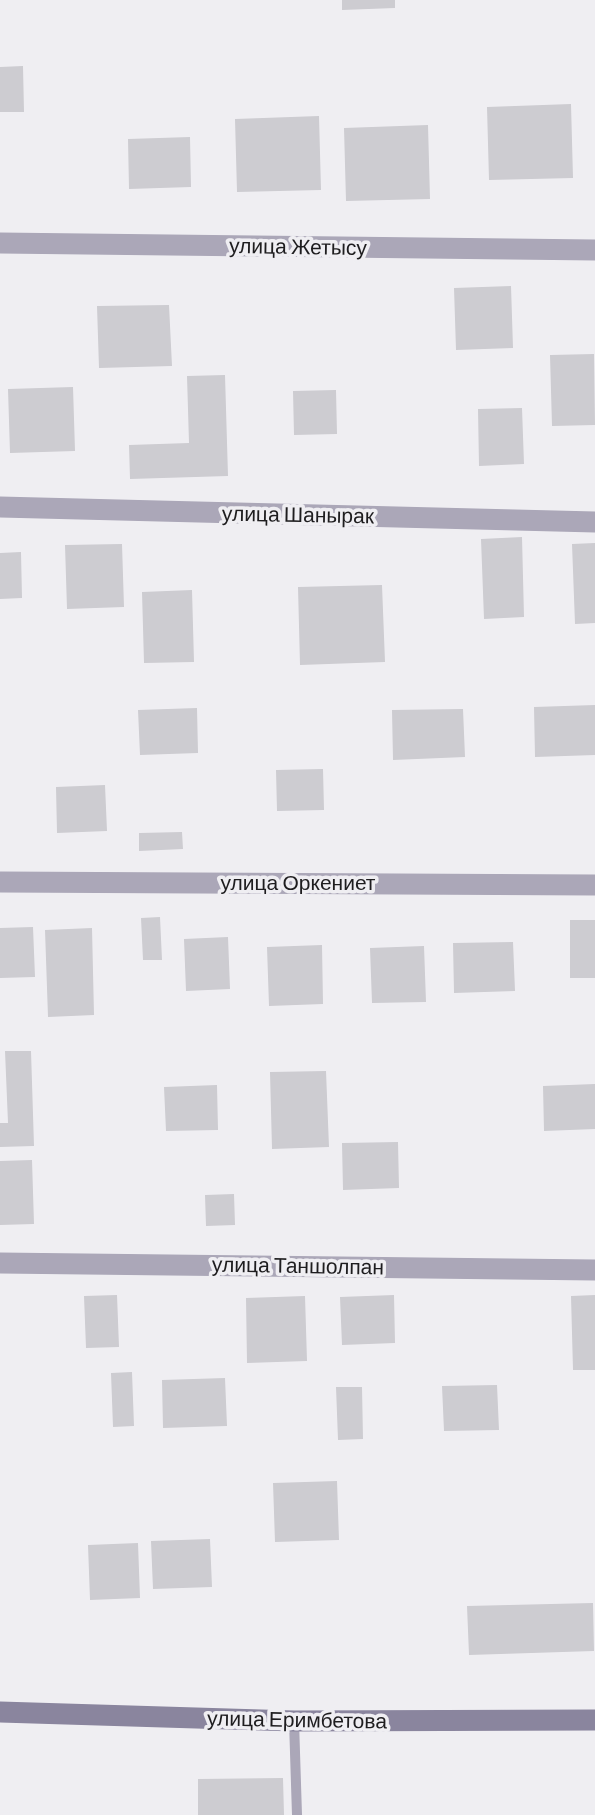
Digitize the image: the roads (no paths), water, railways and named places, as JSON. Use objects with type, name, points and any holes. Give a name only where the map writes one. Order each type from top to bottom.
[{"type":"main road","name":"улица Еримбетова","points":[[0,1712],[294,1721],[595,1720]]},
{"type":"street","name":"улица Жетысу","points":[[0,243],[595,250]]},
{"type":"street","name":"улица Шанырак","points":[[0,507],[595,522]]},
{"type":"street","name":"улица Оркениет","points":[[0,882],[595,885]]},
{"type":"street","name":"улица Таншолпан","points":[[0,1263],[595,1270]]},
{"type":"lane","points":[[294,1721],[297,1815]]}]
